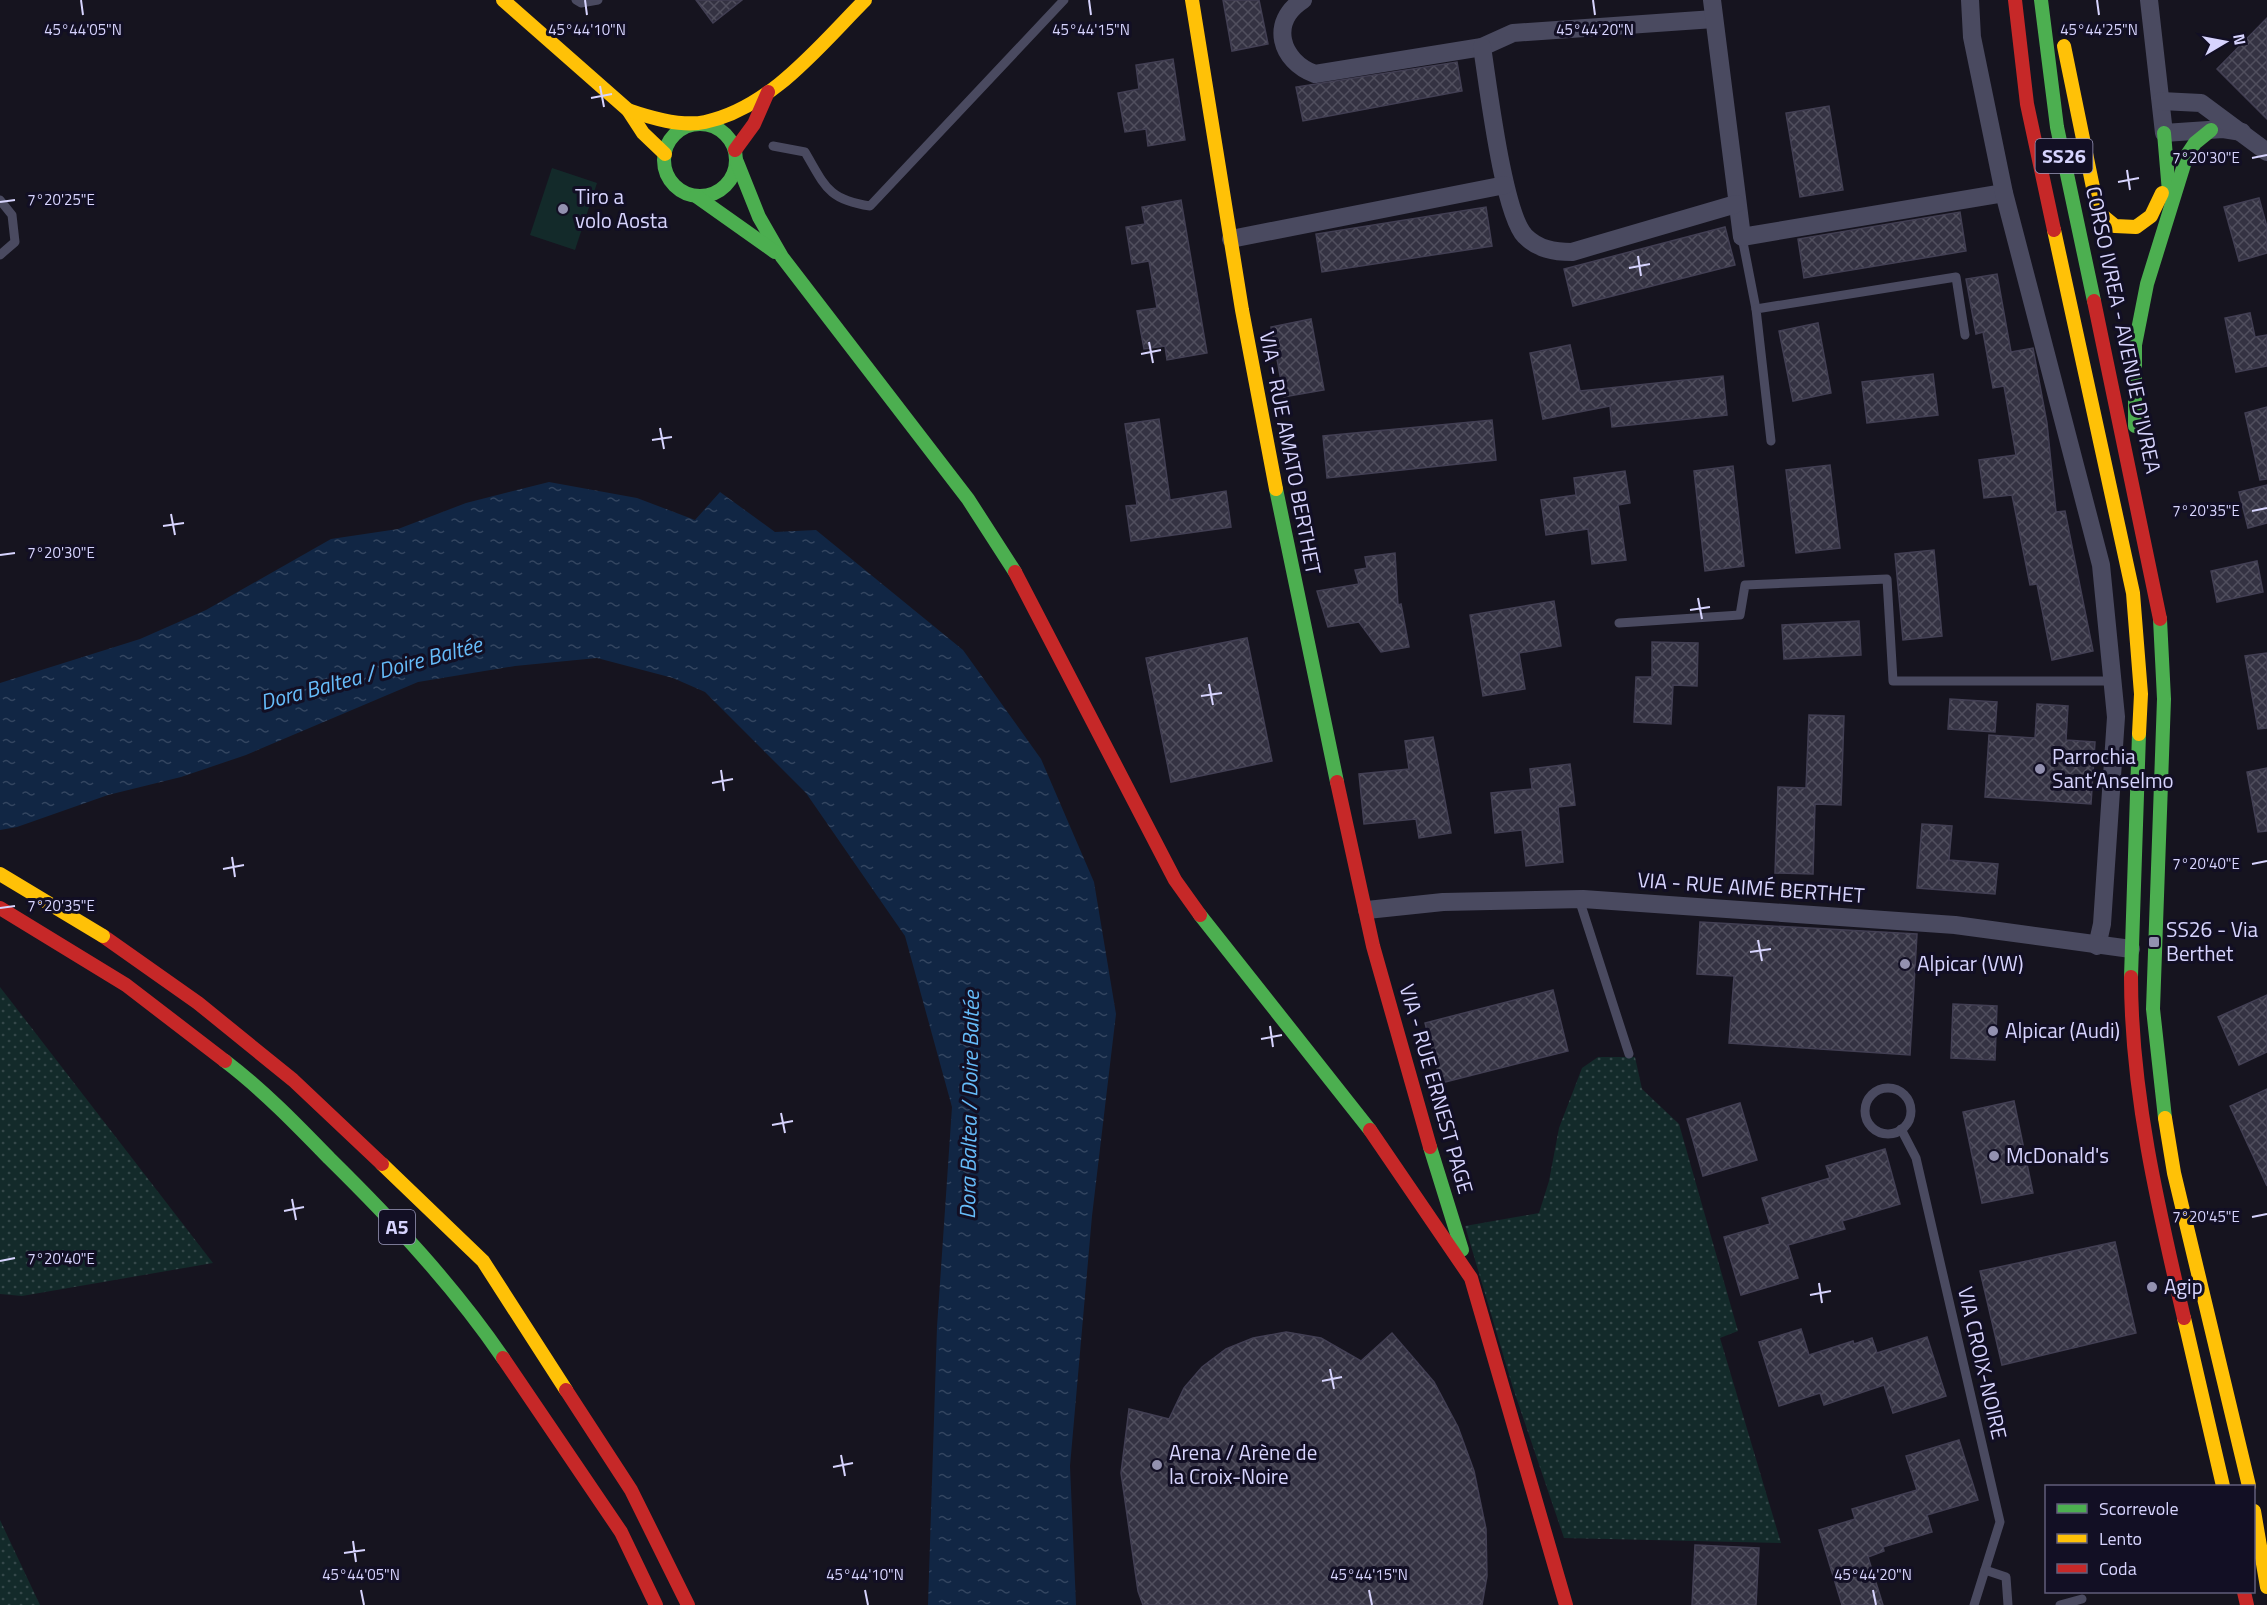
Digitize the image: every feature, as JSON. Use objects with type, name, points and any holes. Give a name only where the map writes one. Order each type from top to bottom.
[{"type":"main road","points":[[503,0],[628,111],[643,134],[665,154]]},
{"type":"main road","points":[[782,257],[696,196],[675,186],[668,177],[665,154],[676,134],[686,127],[732,115],[768,92],[865,0]]},
{"type":"main road","name":"VIA - RUE AMATO BERTHET","points":[[1192,0],[1231,239],[1291,571],[1367,910]]},
{"type":"main road","points":[[2015,0],[2027,104],[2133,592],[2141,694],[2131,949],[2131,1008],[2136,1065],[2152,1177],[2223,1485]]},
{"type":"main road","name":"CORSO IVREA - AVENUE D'IVREA","points":[[2042,0],[2057,127],[2158,603],[2163,654],[2153,1009],[2161,1090],[2174,1173],[2249,1485]]},
{"type":"main road","points":[[2063,36],[2094,199],[2103,220],[2118,227],[2143,225],[2155,211],[2169,177]]},
{"type":"main road","points":[[696,196],[708,196],[728,184],[736,156],[768,92]]},
{"type":"main road","points":[[628,111],[655,119],[702,123],[721,131],[736,156],[759,217],[782,257],[968,499],[1012,567],[1175,880],[1202,918],[1377,1138],[1471,1278]]},
{"type":"main road","points":[[2139,506],[2133,394],[2135,345],[2147,284],[2166,215],[2187,155],[2195,143],[2211,130]]},
{"type":"main road","points":[[2164,133],[2169,177],[2166,215]]},
{"type":"main road","name":"A5","points":[[0,874],[103,936],[198,1003],[293,1080],[483,1261],[631,1490],[688,1605]]},
{"type":"main road","name":"A5","points":[[0,908],[46,934],[126,985],[255,1084],[384,1212],[468,1307],[621,1532],[656,1605]]},
{"type":"main road","name":"VIA - RUE ERNEST PAGE","points":[[1367,910],[1373,946],[1424,1128],[1471,1278],[1566,1605]]},
{"type":"main road","points":[[2255,1521],[2267,1587]]},
{"type":"street","points":[[1303,0],[1287,15],[1283,39],[1293,62],[1315,74],[1482,47],[1513,33],[1714,19]]},
{"type":"street","points":[[1712,0],[1736,204],[1742,237],[2004,193]]},
{"type":"street","points":[[1970,0],[1972,37],[2004,193],[2101,565],[2116,717],[2102,924],[2097,946]]},
{"type":"street","points":[[2149,0],[2164,133],[2211,130],[2242,132]]},
{"type":"street","points":[[1482,47],[1505,185],[1515,223],[1525,237],[1539,246],[1555,252],[1572,252],[1736,204]]},
{"type":"street","points":[[2161,101],[2201,103],[2267,152]]},
{"type":"street","points":[[1231,239],[1505,185]]},
{"type":"street","name":"VIA - RUE AIMÉ BERTHET","points":[[1367,910],[1443,902],[1579,899],[1955,925],[2131,949]]},
{"type":"lane","points":[[576,0],[581,3],[598,0]]},
{"type":"lane","points":[[773,146],[805,152],[825,186],[845,202],[870,206],[1064,0]]},
{"type":"lane","points":[[0,200],[12,215],[15,242],[0,255]]},
{"type":"lane","points":[[1742,237],[1756,309],[1771,441]]},
{"type":"lane","points":[[1756,309],[1956,277],[1965,335]]},
{"type":"lane","points":[[1619,623],[1740,615],[1745,585],[1887,579],[1893,681],[2113,681]]},
{"type":"lane","points":[[1579,899],[1629,1054]]},
{"type":"lane","points":[[1890,1087],[1900,1090],[1908,1097],[1912,1107],[1911,1118],[1901,1129],[1886,1134],[1876,1131],[1868,1124],[1865,1103],[1870,1094],[1879,1088],[1890,1087]]},
{"type":"lane","name":"VIA CROIX-NOIRE","points":[[1901,1129],[1916,1158],[2000,1522],[1974,1605]]},
{"type":"lane","points":[[1985,1570],[2006,1577],[2008,1605]]},
{"type":"lane","points":[[2060,1605],[2082,1599]]},
{"type":"green space","name":"Tiro a volo Aosta","points":[[552,168],[597,183],[575,250],[530,235]]},
{"type":"green space","points":[[0,987],[213,1263],[22,1296],[0,1294]]},
{"type":"green space","points":[[1598,1057],[1635,1057],[1642,1089],[1679,1124],[1738,1331],[1720,1338],[1781,1543],[1564,1538],[1513,1388],[1465,1226],[1539,1213],[1549,1181],[1559,1128],[1582,1068]]},
{"type":"green space","points":[[0,1520],[40,1605],[0,1605]]},
{"type":"water","name":"Dora Baltea / Doire Baltée","points":[[549,482],[637,498],[695,520],[720,492],[775,532],[816,530],[963,650],[1041,759],[1094,882],[1116,1014],[1092,1216],[1070,1466],[1076,1605],[928,1605],[937,1327],[952,1107],[905,936],[806,793],[705,692],[673,678],[597,658],[515,666],[418,682],[246,755],[181,777],[108,795],[17,827],[0,830],[0,683],[140,639],[206,610],[331,539],[398,529],[466,503]]},
{"type":"building","points":[[696,0],[742,0],[713,23]]},
{"type":"building","points":[[1223,0],[1259,0],[1268,44],[1232,51]]},
{"type":"building","points":[[2267,18],[2267,119],[2217,69]]},
{"type":"building","points":[[1173,59],[1185,140],[1148,146],[1146,129],[1125,132],[1118,93],[1139,89],[1136,65]]},
{"type":"building","points":[[1457,62],[1462,91],[1303,121],[1296,87]]},
{"type":"building","points":[[1829,106],[1843,190],[1800,197],[1786,113]]},
{"type":"building","points":[[2259,198],[2267,227],[2267,253],[2239,261],[2224,207]]},
{"type":"building","points":[[1181,200],[1207,353],[1167,360],[1165,346],[1144,349],[1137,311],[1157,308],[1149,261],[1132,264],[1126,227],[1145,224],[1142,207]]},
{"type":"building","points":[[1486,207],[1492,246],[1322,272],[1316,234]]},
{"type":"building","points":[[1960,212],[1966,251],[1804,278],[1798,239]]},
{"type":"building","points":[[1725,227],[1735,265],[1573,306],[1564,269]]},
{"type":"building","points":[[1997,274],[2011,352],[2033,348],[2047,423],[2056,512],[2065,511],[2093,651],[2052,660],[2037,584],[2030,585],[2012,495],[1984,498],[1979,460],[2016,455],[2004,386],[1993,388],[1983,332],[1976,334],[1966,279]]},
{"type":"building","points":[[2250,313],[2255,337],[2267,335],[2267,366],[2236,372],[2225,318]]},
{"type":"building","points":[[1311,319],[1324,390],[1284,397],[1271,327]]},
{"type":"building","points":[[1818,323],[1831,393],[1793,401],[1779,331]]},
{"type":"building","points":[[1570,345],[1580,391],[1723,376],[1727,415],[1612,427],[1610,406],[1543,419],[1530,353]]},
{"type":"building","points":[[1933,374],[1938,415],[1867,423],[1862,382]]},
{"type":"building","points":[[2267,407],[2267,479],[2260,480],[2245,413]]},
{"type":"building","points":[[1159,419],[1170,500],[1226,491],[1231,527],[1131,541],[1126,506],[1137,505],[1125,424]]},
{"type":"building","points":[[1492,420],[1496,460],[1327,478],[1323,436]]},
{"type":"building","points":[[1830,465],[1840,548],[1796,553],[1786,470]]},
{"type":"building","points":[[1733,466],[1744,566],[1705,571],[1694,471]]},
{"type":"building","points":[[1625,471],[1630,503],[1618,505],[1626,560],[1592,564],[1588,529],[1546,535],[1541,500],[1576,495],[1574,478]]},
{"type":"building","points":[[2267,485],[2267,523],[2248,528],[2239,492]]},
{"type":"building","points":[[1934,550],[1942,636],[1903,640],[1895,554]]},
{"type":"building","points":[[1395,553],[1398,605],[1401,604],[1409,647],[1381,652],[1359,622],[1328,627],[1317,591],[1359,584],[1355,570],[1367,568],[1365,557]]},
{"type":"building","points":[[2257,561],[2263,592],[2217,602],[2211,571]]},
{"type":"building","points":[[1554,601],[1561,646],[1519,653],[1525,689],[1483,696],[1470,615]]},
{"type":"building","points":[[1859,621],[1861,655],[1784,659],[1782,625]]},
{"type":"building","points":[[1247,638],[1272,761],[1171,782],[1146,658]]},
{"type":"building","points":[[1652,642],[1698,643],[1697,686],[1673,685],[1671,724],[1634,722],[1636,677],[1652,677]]},
{"type":"building","points":[[2267,653],[2267,728],[2258,729],[2245,656]]},
{"type":"building","points":[[1950,699],[1997,702],[1995,732],[1948,729]]},
{"type":"building","name":"Parrochia Sant’Anselmo","points":[[2037,704],[2068,706],[2066,740],[2095,742],[2091,804],[1985,797],[1989,735],[2035,738]]},
{"type":"building","points":[[1809,715],[1844,716],[1841,805],[1815,804],[1813,874],[1775,873],[1778,787],[1806,788]]},
{"type":"building","points":[[1433,737],[1451,833],[1419,838],[1416,819],[1364,824],[1359,774],[1409,769],[1405,741]]},
{"type":"building","points":[[1570,764],[1575,805],[1558,807],[1563,862],[1526,866],[1522,830],[1495,833],[1491,793],[1532,789],[1530,769]]},
{"type":"building","points":[[2267,768],[2267,831],[2258,832],[2247,772]]},
{"type":"building","points":[[1922,824],[1952,826],[1949,860],[1998,864],[1995,894],[1917,888]]},
{"type":"building","points":[[1700,922],[1917,934],[1910,1055],[1729,1043],[1734,976],[1697,974]]},
{"type":"building","points":[[1553,990],[1568,1051],[1441,1083],[1425,1023]]},
{"type":"building","points":[[2267,995],[2267,1052],[2239,1065],[2218,1017]]},
{"type":"building","points":[[1953,1004],[1997,1006],[1995,1060],[1951,1058]]},
{"type":"building","points":[[2267,1089],[2267,1186],[2230,1106]]},
{"type":"building","points":[[2014,1101],[2033,1193],[1982,1203],[1963,1112]]},
{"type":"building","points":[[1740,1103],[1757,1160],[1703,1176],[1687,1119]]},
{"type":"building","points":[[1885,1149],[1900,1204],[1842,1221],[1845,1229],[1788,1245],[1798,1278],[1741,1295],[1724,1237],[1770,1224],[1762,1198],[1830,1178],[1826,1166]]},
{"type":"building","points":[[2115,1242],[2136,1333],[2002,1365],[1980,1271]]},
{"type":"building","points":[[1801,1329],[1809,1355],[1853,1341],[1854,1344],[1872,1338],[1877,1353],[1927,1337],[1946,1396],[1893,1413],[1884,1385],[1824,1405],[1820,1393],[1779,1406],[1759,1342]]},
{"type":"building","points":[[1286,1332],[1321,1338],[1361,1361],[1392,1333],[1434,1382],[1458,1427],[1474,1471],[1486,1529],[1487,1576],[1482,1605],[1143,1605],[1138,1591],[1121,1473],[1129,1409],[1169,1419],[1184,1388],[1202,1367],[1226,1349],[1253,1338]]},
{"type":"building","points":[[1959,1440],[1978,1500],[1927,1515],[1932,1532],[1883,1547],[1884,1551],[1868,1557],[1883,1605],[1842,1605],[1819,1530],[1855,1519],[1852,1509],[1917,1490],[1906,1456]]},
{"type":"building","points":[[1695,1545],[1759,1548],[1756,1605],[1692,1605]]},
{"type":"traffic: fast","points":[[2041,0],[2057,127],[2094,301]]},
{"type":"traffic: fast","points":[[700,124],[720,130],[730,140],[736,160],[730,180],[720,190],[700,196],[680,190],[670,180],[664,160],[670,140],[680,130],[700,124]]},
{"type":"traffic: fast","points":[[2135,426],[2135,345],[2147,284],[2187,155],[2195,143],[2211,130]]},
{"type":"traffic: fast","points":[[2164,133],[2169,192]]},
{"type":"traffic: fast","points":[[737,162],[759,217],[782,257],[968,499],[1015,572]]},
{"type":"traffic: fast","points":[[696,196],[775,252]]},
{"type":"traffic: fast","points":[[1276,489],[1337,782]]},
{"type":"traffic: fast","points":[[2160,619],[2164,699],[2153,1009],[2165,1118]]},
{"type":"traffic: fast","points":[[2131,977],[2139,734]]},
{"type":"traffic: fast","points":[[1200,915],[1370,1130]]},
{"type":"traffic: fast","points":[[225,1061],[279,1108],[399,1230],[443,1279],[503,1358]]},
{"type":"traffic: fast","points":[[1430,1147],[1462,1250]]},
{"type":"traffic: slow","points":[[503,0],[628,110],[643,133],[665,154]]},
{"type":"traffic: slow","points":[[628,110],[676,123],[705,122],[729,115],[752,103],[793,73],[865,0]]},
{"type":"traffic: slow","points":[[1192,0],[1242,310],[1276,489]]},
{"type":"traffic: slow","points":[[2064,46],[2098,212],[2115,226],[2136,227],[2151,216],[2162,193]]},
{"type":"traffic: slow","points":[[2054,230],[2133,593],[2141,694],[2139,734]]},
{"type":"traffic: slow","points":[[0,874],[103,936]]},
{"type":"traffic: slow","points":[[2165,1118],[2174,1173],[2249,1485]]},
{"type":"traffic: slow","points":[[382,1164],[483,1261],[566,1390]]},
{"type":"traffic: slow","points":[[2184,1318],[2223,1485]]},
{"type":"traffic: slow","points":[[2255,1517],[2267,1587]]},
{"type":"traffic: jam","points":[[2015,0],[2027,104],[2054,230]]},
{"type":"traffic: jam","points":[[735,150],[754,124],[768,92]]},
{"type":"traffic: jam","points":[[2094,301],[2160,619]]},
{"type":"traffic: jam","points":[[1015,572],[1175,880],[1200,915]]},
{"type":"traffic: jam","points":[[1337,782],[1373,946],[1430,1147]]},
{"type":"traffic: jam","points":[[0,908],[126,985],[225,1061]]},
{"type":"traffic: jam","points":[[103,936],[198,1003],[293,1080],[382,1164]]},
{"type":"traffic: jam","points":[[2131,977],[2132,1020],[2141,1106],[2156,1192],[2184,1318]]},
{"type":"traffic: jam","points":[[1370,1130],[1471,1278],[1566,1605]]},
{"type":"traffic: jam","points":[[503,1358],[621,1532],[656,1605]]},
{"type":"traffic: jam","points":[[566,1390],[631,1490],[688,1605]]},
{"type":"traffic: jam","points":[[2244,1593],[2247,1605]]},
{"type":"place","name":"Tiro a volo Aosta","points":[[563,209]]},
{"type":"place","name":"Parrochia Sant’Anselmo","points":[[2040,769]]},
{"type":"place","name":"SS26 - Via Berthet","points":[[2154,942]]},
{"type":"place","name":"Alpicar (VW)","points":[[1905,964]]},
{"type":"place","name":"Alpicar (Audi)","points":[[1993,1031]]},
{"type":"place","name":"McDonald's","points":[[1994,1156]]},
{"type":"place","name":"Agip","points":[[2152,1287]]},
{"type":"place","name":"Arena / Arène de la Croix-Noire","points":[[1157,1465]]}]
